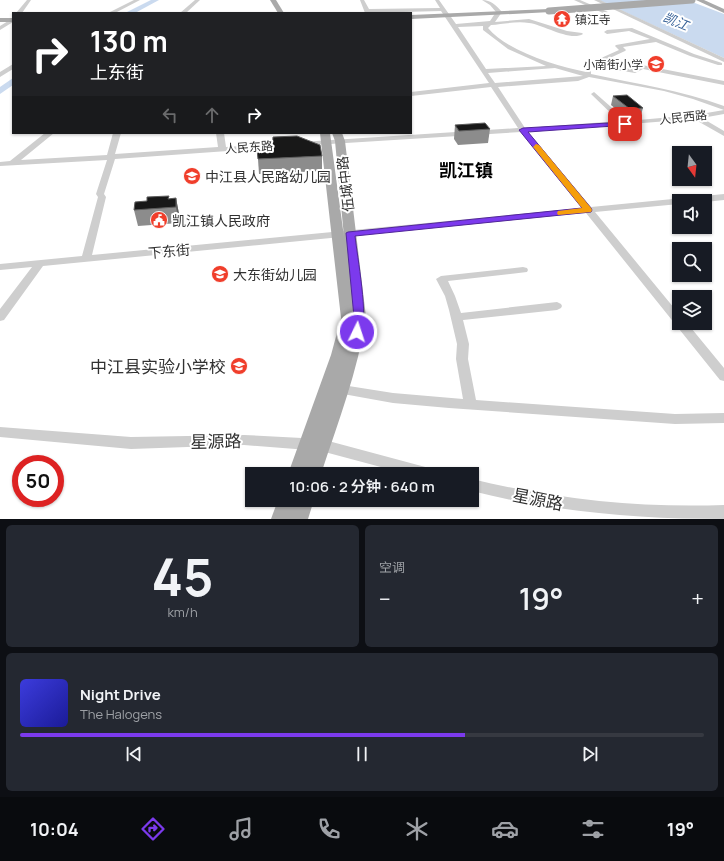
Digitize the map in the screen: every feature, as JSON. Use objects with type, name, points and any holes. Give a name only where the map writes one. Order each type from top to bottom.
[{"type":"main road","points":[[268,0],[275,12]]},
{"type":"main road","points":[[273,0],[280,12]]},
{"type":"main road","points":[[536,12],[674,0]]},
{"type":"main road","points":[[548,11],[692,0]]},
{"type":"main road","points":[[699,0],[724,10]]},
{"type":"main road","points":[[705,0],[724,10]]},
{"type":"main road","points":[[536,12],[545,8],[588,5]]},
{"type":"main road","points":[[412,16],[445,13],[602,11]]},
{"type":"main road","points":[[0,20],[12,20]]},
{"type":"main road","name":"伍城中路","points":[[315,445],[342,390],[354,346],[359,317],[344,234],[332,137]]},
{"type":"main road","name":"伍城中路","points":[[315,445],[328,388],[339,355],[348,318],[344,234]]},
{"type":"main road","points":[[301,467],[315,445]]},
{"type":"main road","points":[[313,467],[315,445]]},
{"type":"main road","points":[[281,519],[285,507]]},
{"type":"main road","points":[[298,519],[302,507]]},
{"type":"street","points":[[19,12],[29,0]]},
{"type":"street","points":[[113,12],[138,0]]},
{"type":"street","points":[[184,12],[198,0]]},
{"type":"street","points":[[362,0],[368,12]]},
{"type":"street","points":[[437,0],[523,130],[672,312]]},
{"type":"street","points":[[484,0],[498,9],[498,13],[485,29],[513,51],[586,75],[656,87],[716,104],[724,108]]},
{"type":"street","points":[[576,0],[602,11]]},
{"type":"street","points":[[596,0],[724,60]]},
{"type":"street","points":[[412,13],[445,13]]},
{"type":"street","points":[[0,28],[12,21]]},
{"type":"street","points":[[455,26],[529,21],[566,33],[580,34]]},
{"type":"street","points":[[607,32],[630,29],[692,55],[724,65]]},
{"type":"street","points":[[412,94],[493,85],[578,80],[586,77],[589,72],[588,67],[592,64],[623,50],[618,46],[658,40]]},
{"type":"street","points":[[592,64],[635,71],[642,67],[724,83]]},
{"type":"street","points":[[0,75],[12,67]]},
{"type":"street","points":[[484,71],[559,67]]},
{"type":"street","points":[[594,94],[625,124]]},
{"type":"street","name":"人民西路","points":[[523,130],[625,124],[695,117],[724,112]]},
{"type":"street","points":[[695,117],[724,134]]},
{"type":"street","name":"人民东路","points":[[0,164],[222,149],[332,137],[523,130]]},
{"type":"street","points":[[0,171],[49,134]]},
{"type":"street","points":[[86,258],[102,197],[100,194],[111,160],[110,156],[117,134]]},
{"type":"street","points":[[220,134],[222,149]]},
{"type":"street","points":[[712,198],[724,197]]},
{"type":"street","name":"下东街","points":[[0,267],[672,203]]},
{"type":"street","points":[[0,317],[40,263]]},
{"type":"street","points":[[470,404],[462,359],[463,344],[457,317],[450,296],[441,279],[523,270]]},
{"type":"street","points":[[457,317],[557,306]]},
{"type":"street","points":[[686,330],[724,377]]},
{"type":"street","points":[[328,388],[393,398],[470,404],[675,419],[724,418]]},
{"type":"street","name":"星源路","points":[[0,432],[131,443],[244,440],[315,445],[401,467]]},
{"type":"street","name":"星源路","points":[[479,486],[585,508],[696,514],[724,512]]},
{"type":"water","name":"凯江","points":[[599,0],[687,0],[724,14],[724,58]]},
{"type":"building","points":[[627,95],[643,108],[630,109],[613,96]]},
{"type":"building","points":[[485,123],[490,129],[459,131],[455,125]]},
{"type":"building","points":[[297,136],[320,145],[322,156],[258,159],[257,150],[272,150],[273,137]]},
{"type":"building","points":[[169,196],[168,199],[176,198],[176,207],[134,210],[135,202],[147,201],[147,197]]},
{"type":"waterway","points":[[131,12],[156,0]]},
{"type":"waterway","points":[[0,91],[12,82]]},
{"type":"slow traffic","points":[[536,147],[588,210],[561,213]]},
{"type":"place","name":"镇江寺","points":[[562,19]]},
{"type":"place","name":"小南街小学","points":[[656,64]]},
{"type":"place","name":"中江县人民路幼儿园","points":[[192,176]]},
{"type":"place","name":"凯江镇人民政府","points":[[159,220]]},
{"type":"place","name":"大东街幼儿园","points":[[220,274]]},
{"type":"place","name":"中江县实验小学校","points":[[239,366]]},
{"type":"district","name":"凯江镇","points":[[466,170]]},
{"type":"route","points":[[357,332],[359,317],[351,233],[588,210],[523,130],[625,124]]}]
